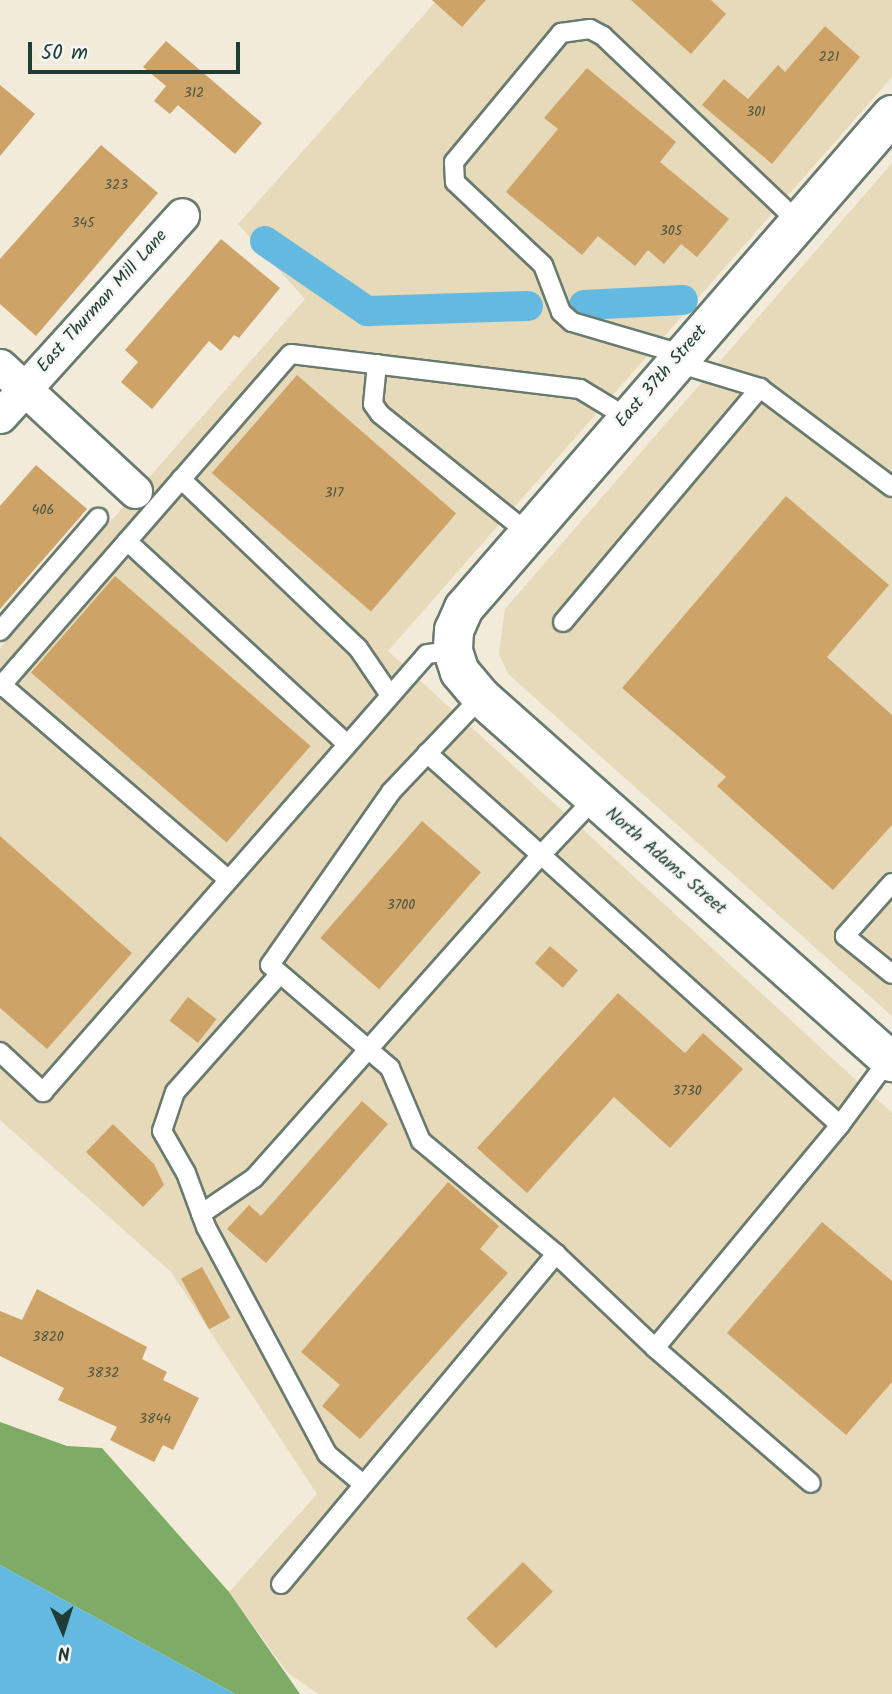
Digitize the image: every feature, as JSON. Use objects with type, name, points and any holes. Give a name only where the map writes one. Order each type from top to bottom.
[{"type":"street","name":"East 37th Street","points":[[453,651],[454,630],[464,608],[626,417],[892,115]]},
{"type":"street","name":"East Thurman Mill Lane","points":[[0,416],[182,215]]},
{"type":"street","points":[[0,366],[135,491]]},
{"type":"street","name":"North Adams Street","points":[[453,651],[460,673],[481,697],[891,1059]]},
{"type":"lane","points":[[798,222],[603,36],[590,29],[561,33],[454,162],[455,182],[543,265],[561,312],[572,322],[760,388],[892,487]]},
{"type":"lane","points":[[229,880],[1,686],[291,354],[580,390],[626,417]]},
{"type":"lane","points":[[377,364],[373,404],[380,414],[527,532]]},
{"type":"lane","points":[[563,622],[760,388]]},
{"type":"lane","points":[[181,480],[358,649],[390,695]]},
{"type":"lane","points":[[0,631],[98,518]]},
{"type":"lane","points":[[127,541],[347,744]]},
{"type":"lane","points":[[0,1052],[43,1092],[427,654],[453,651]]},
{"type":"lane","points":[[481,697],[391,792],[270,965],[278,976],[390,1068],[421,1141],[556,1254],[655,1348],[811,1483]]},
{"type":"lane","points":[[428,753],[840,1125]]},
{"type":"lane","points":[[201,1214],[254,1178],[594,799]]},
{"type":"lane","points":[[892,883],[845,936],[892,974]]},
{"type":"lane","points":[[278,976],[174,1092],[162,1131],[201,1214],[327,1454],[363,1484]]},
{"type":"lane","points":[[655,1348],[840,1125],[891,1059]]},
{"type":"lane","points":[[281,1584],[556,1254]]},
{"type":"shaded area","points":[[437,0],[892,0],[892,77],[388,651],[892,1113],[892,1694],[318,1694],[287,1672],[229,1592],[317,1494],[171,1272],[0,1120],[0,648],[305,299],[238,224]]},
{"type":"shaded area","points":[[892,163],[892,1016],[508,674],[499,654],[505,609]]},
{"type":"green space","points":[[0,1422],[67,1446],[102,1448],[229,1592],[300,1694],[235,1694],[0,1565]]},
{"type":"water","points":[[0,1565],[235,1694],[0,1694]]},
{"type":"building","points":[[432,0],[486,0],[462,27]]},
{"type":"building","points":[[631,0],[711,0],[726,14],[691,54]]},
{"type":"building","points":[[825,26],[860,57],[772,164],[702,105],[724,79],[748,99],[778,65],[785,72]]},
{"type":"building","points":[[166,41],[262,123],[235,154],[178,105],[170,114],[154,101],[166,86],[143,67]]},
{"type":"building","points":[[587,68],[676,142],[660,162],[729,219],[697,257],[681,244],[664,264],[648,250],[635,266],[598,236],[582,255],[506,192],[558,129],[544,118]]},
{"type":"building","points":[[0,85],[35,114],[0,156]]},
{"type":"building","points":[[101,145],[158,193],[36,336],[0,304],[0,259]]},
{"type":"building","points":[[221,239],[280,288],[239,338],[234,335],[221,351],[209,341],[152,409],[121,382],[138,362],[125,350]]},
{"type":"building","points":[[297,375],[456,513],[371,612],[212,473]]},
{"type":"building","points":[[36,465],[87,509],[0,609],[0,506]]},
{"type":"building","points":[[786,496],[889,585],[827,657],[892,715],[892,825],[833,890],[717,786],[726,777],[622,688]]},
{"type":"building","points":[[115,576],[310,746],[226,843],[31,673]]},
{"type":"building","points":[[422,821],[481,872],[379,989],[320,938]]},
{"type":"building","points":[[0,836],[132,953],[47,1049],[0,1008]]},
{"type":"building","points":[[550,946],[578,970],[563,988],[535,963]]},
{"type":"building","points":[[618,993],[685,1053],[703,1033],[743,1069],[670,1148],[614,1097],[527,1193],[477,1148]]},
{"type":"building","points":[[188,997],[216,1019],[198,1043],[170,1021]]},
{"type":"building","points":[[362,1101],[388,1124],[266,1263],[227,1229],[249,1205],[261,1216]]},
{"type":"building","points":[[113,1124],[154,1164],[164,1185],[143,1207],[86,1152]]},
{"type":"building","points":[[448,1182],[499,1226],[480,1249],[508,1273],[360,1439],[322,1406],[340,1385],[301,1352]]},
{"type":"building","points":[[822,1222],[892,1281],[892,1382],[846,1435],[727,1333]]},
{"type":"building","points":[[202,1267],[230,1318],[209,1329],[181,1279]]},
{"type":"building","points":[[37,1289],[147,1347],[142,1359],[167,1372],[163,1380],[199,1398],[173,1450],[163,1445],[154,1462],[110,1440],[117,1427],[58,1400],[64,1388],[0,1356],[0,1311],[22,1320]]},
{"type":"building","points":[[523,1562],[553,1592],[496,1648],[466,1619]]},
{"type":"waterway","points":[[265,241],[367,311],[528,306]]},
{"type":"waterway","points":[[584,305],[683,300]]}]
